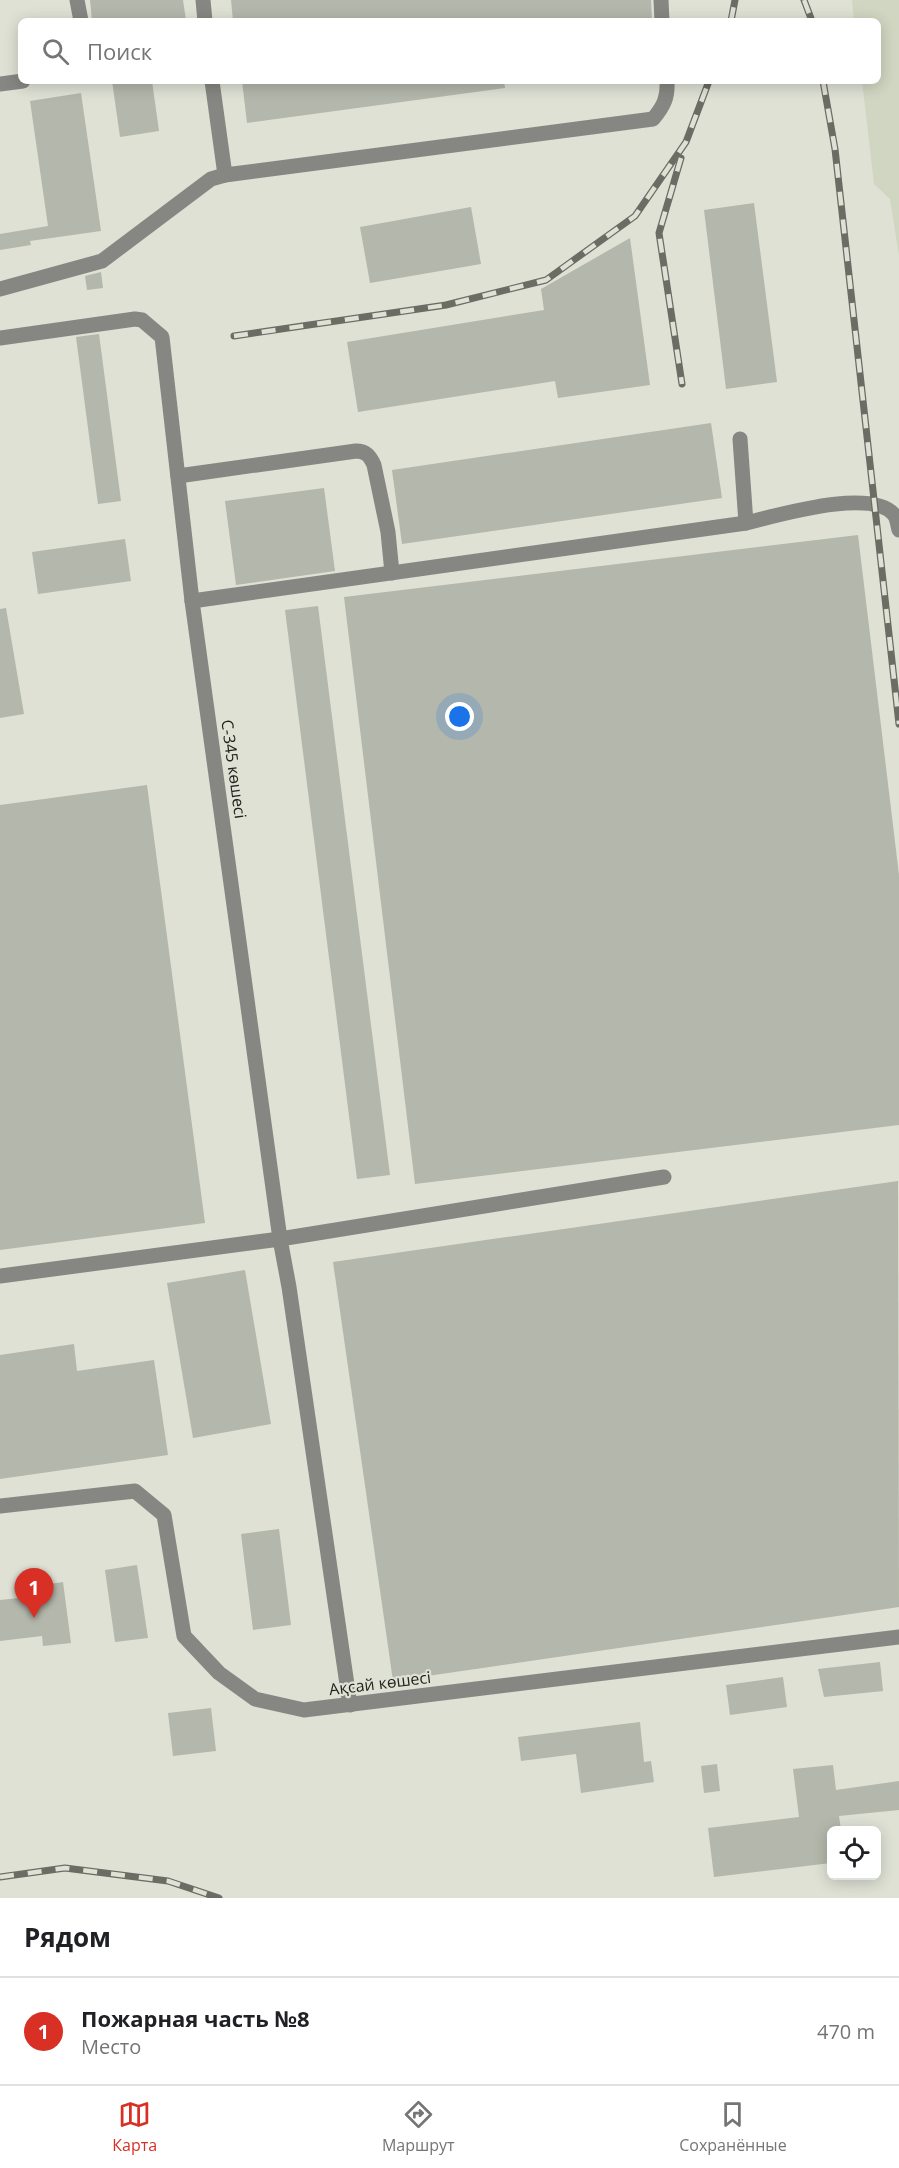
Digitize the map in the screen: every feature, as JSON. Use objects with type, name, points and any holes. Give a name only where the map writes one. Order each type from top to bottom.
[{"type":"lane","points":[[77,0],[80,18]]},
{"type":"lane","points":[[203,0],[205,18]]},
{"type":"lane","points":[[661,0],[662,18]]},
{"type":"lane","points":[[0,84],[18,82]]},
{"type":"lane","points":[[212,84],[225,175]]},
{"type":"lane","points":[[0,289],[102,261],[211,179],[225,175],[653,119],[662,108],[668,94],[667,84]]},
{"type":"lane","name":"С-345 көшесі","points":[[0,338],[135,319],[142,320],[162,337],[192,601],[280,1239],[351,1705]]},
{"type":"lane","points":[[740,439],[746,523]]},
{"type":"lane","points":[[178,476],[364,451],[374,465],[388,532],[392,573]]},
{"type":"lane","points":[[192,601],[746,523],[825,505],[856,503],[881,505],[895,516],[899,530]]},
{"type":"lane","points":[[0,1276],[280,1239],[663,1177]]},
{"type":"lane","name":"Ақсай көшесі","points":[[0,1506],[135,1491],[164,1515],[184,1636],[219,1673],[255,1699],[304,1710],[899,1637]]},
{"type":"shaded area","points":[[852,0],[899,0],[899,256],[890,199],[874,184],[862,84],[881,84],[881,18],[854,18]]},
{"type":"building","points":[[90,0],[183,0],[186,18],[92,18]]},
{"type":"building","points":[[231,0],[651,0],[652,18],[233,18]]},
{"type":"building","points":[[112,84],[152,84],[159,131],[120,137]]},
{"type":"building","points":[[242,84],[504,84],[505,88],[247,123]]},
{"type":"building","points":[[81,93],[101,231],[30,241],[31,245],[0,250],[0,234],[48,226],[30,101]]},
{"type":"building","points":[[754,203],[777,382],[726,389],[704,210]]},
{"type":"building","points":[[471,207],[481,264],[370,283],[360,227]]},
{"type":"building","points":[[630,238],[650,385],[558,398],[555,381],[358,412],[347,342],[544,310],[541,289]]},
{"type":"building","points":[[101,272],[103,288],[87,290],[85,276]]},
{"type":"building","points":[[99,334],[121,501],[98,504],[76,337]]},
{"type":"building","points":[[711,423],[722,498],[402,544],[392,470]]},
{"type":"building","points":[[324,488],[335,571],[236,585],[225,501]]},
{"type":"building","points":[[858,535],[899,875],[899,1125],[415,1184],[344,597]]},
{"type":"building","points":[[125,539],[131,581],[38,594],[32,552]]},
{"type":"building","points":[[318,606],[390,1175],[357,1179],[285,610]]},
{"type":"building","points":[[6,608],[24,714],[0,718],[0,609]]},
{"type":"building","points":[[147,785],[205,1223],[0,1250],[0,805]]},
{"type":"building","points":[[898,1181],[899,1607],[393,1681],[333,1262]]},
{"type":"building","points":[[245,1270],[271,1424],[193,1438],[167,1283]]},
{"type":"building","points":[[74,1344],[77,1371],[154,1360],[168,1455],[0,1479],[0,1355]]},
{"type":"building","points":[[279,1529],[291,1625],[253,1630],[241,1534]]},
{"type":"building","points":[[137,1565],[148,1638],[115,1642],[105,1570]]},
{"type":"building","points":[[63,1582],[71,1643],[43,1646],[42,1636],[0,1641],[0,1600],[37,1596],[36,1586]]},
{"type":"building","points":[[880,1662],[883,1691],[824,1697],[818,1669]]},
{"type":"building","points":[[783,1677],[787,1707],[730,1715],[726,1685]]},
{"type":"building","points":[[211,1708],[216,1751],[173,1756],[168,1713]]},
{"type":"building","points":[[640,1722],[644,1762],[651,1761],[654,1782],[581,1793],[576,1754],[521,1761],[518,1737]]},
{"type":"building","points":[[717,1764],[720,1791],[704,1793],[701,1766]]},
{"type":"building","points":[[833,1765],[836,1790],[899,1781],[899,1810],[839,1816],[840,1826],[827,1826],[827,1863],[714,1877],[708,1828],[799,1817],[793,1769]]},
{"type":"railway","points":[[732,18],[735,0]]},
{"type":"railway","points":[[804,0],[811,18]]},
{"type":"railway","points":[[234,336],[446,305],[546,280],[635,216],[686,142],[708,84]]},
{"type":"railway","points":[[824,84],[835,149],[899,724]]},
{"type":"railway","points":[[681,158],[659,233],[682,384]]},
{"type":"railway","points":[[0,1877],[65,1868],[168,1881],[219,1898]]},
{"type":"place","name":"Пожарная часть №8","points":[[34,1618]]}]
